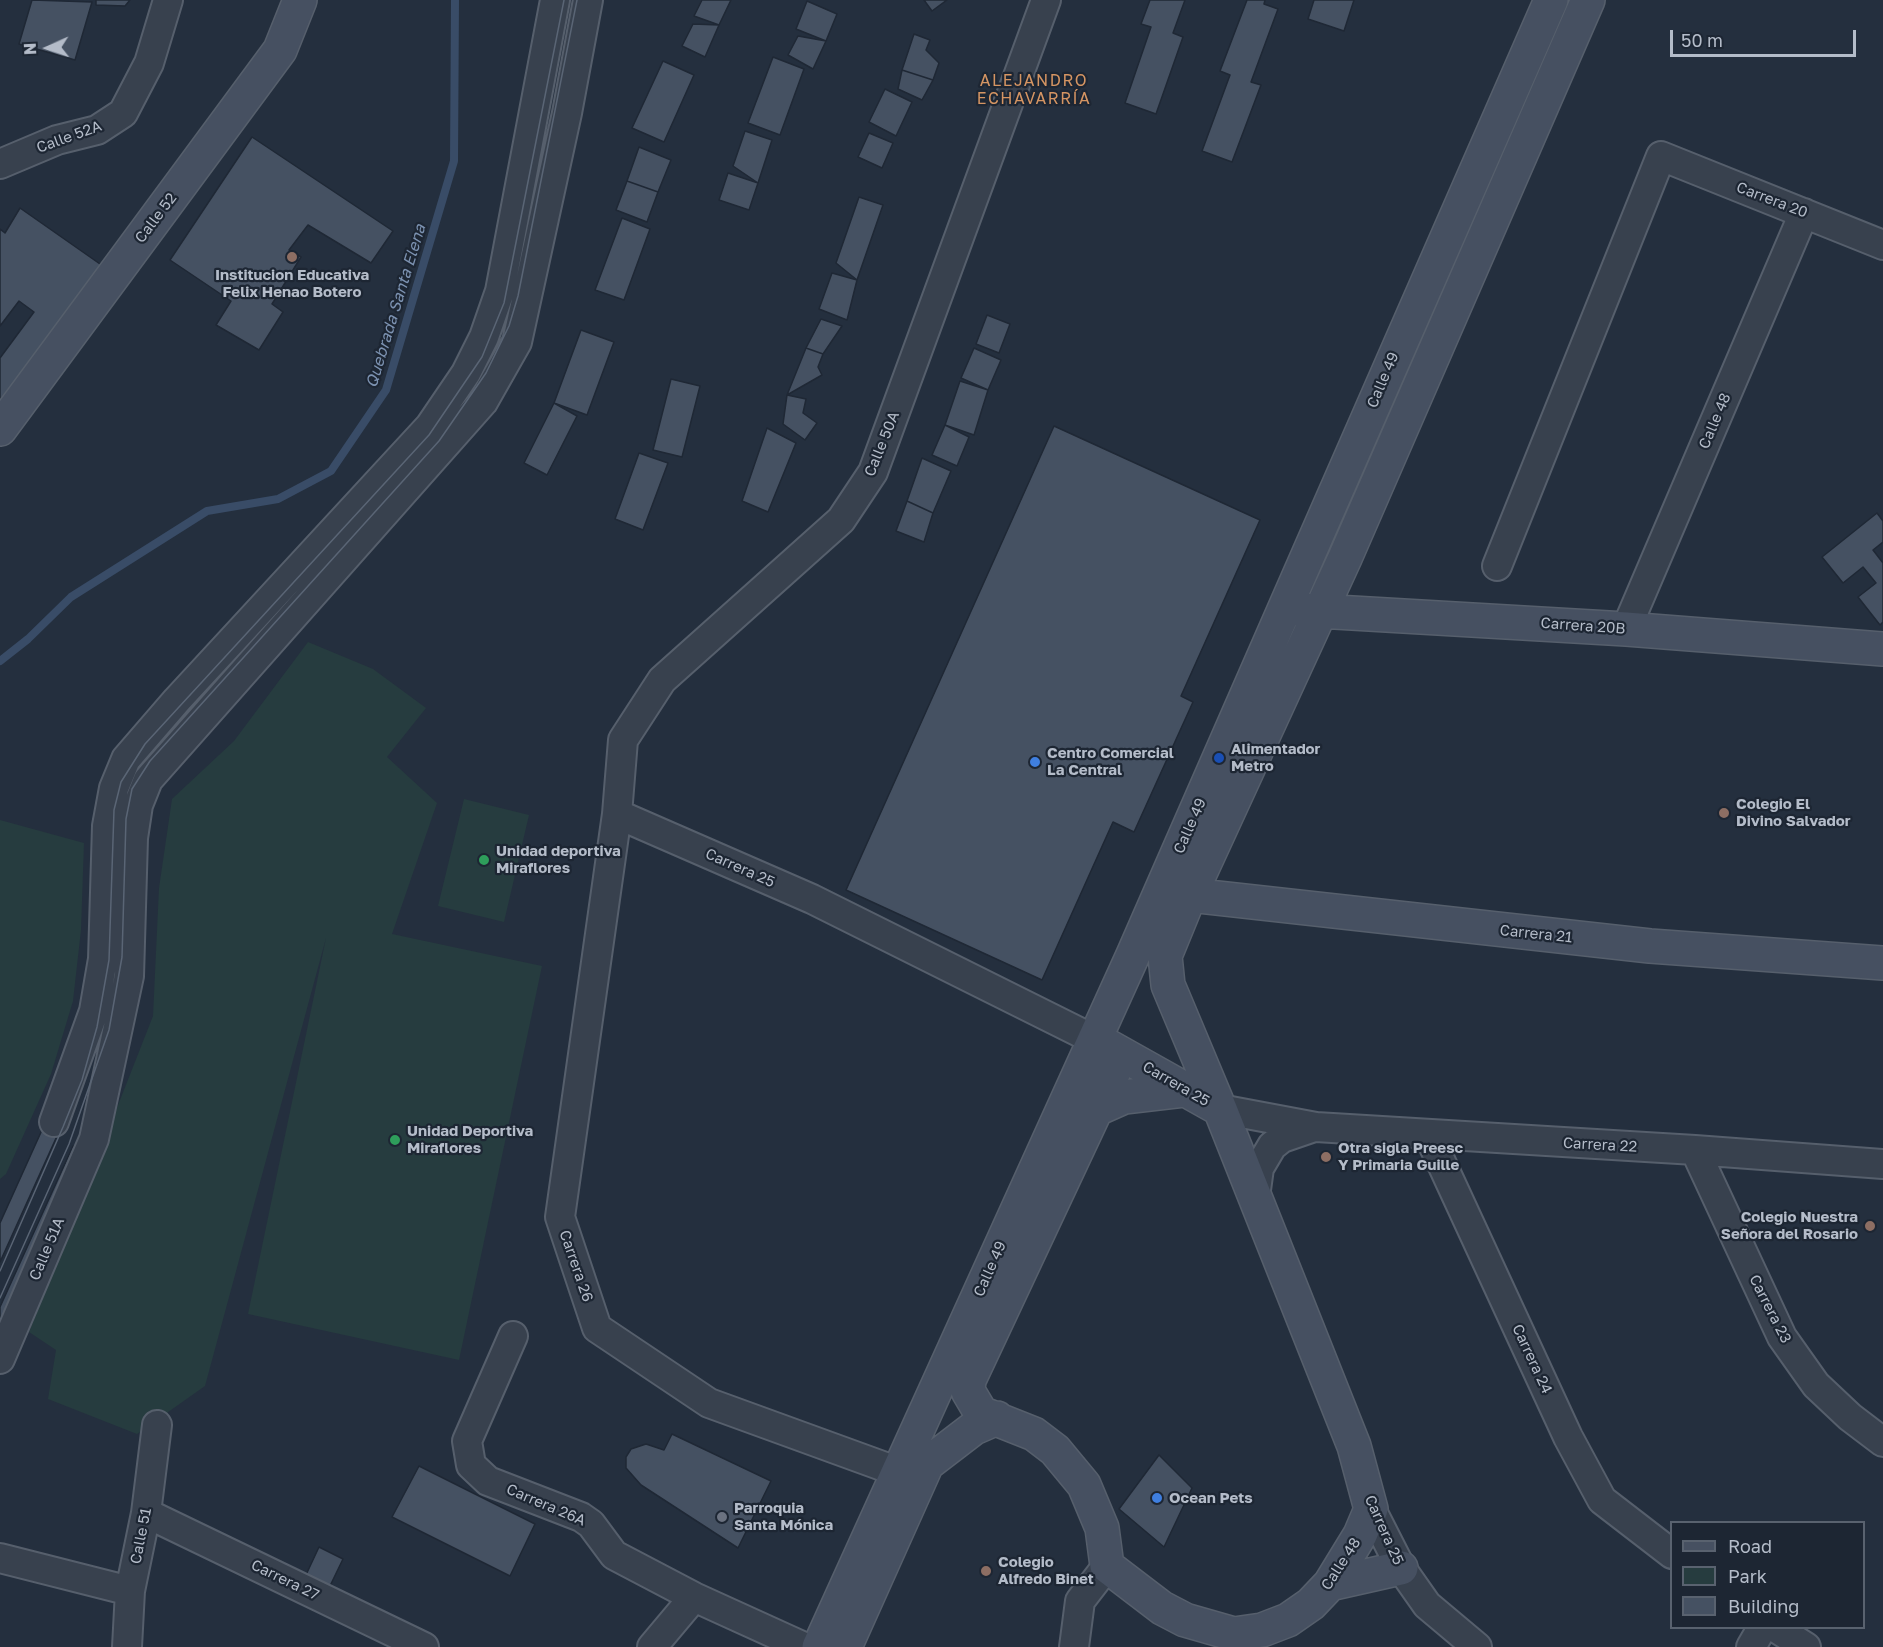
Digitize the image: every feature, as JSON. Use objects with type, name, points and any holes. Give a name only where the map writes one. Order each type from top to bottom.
[{"type":"main road","name":"Calle 52","points":[[0,429],[280,50],[300,0]]},
{"type":"main road","name":"Calle 49","points":[[845,1647],[908,1475],[1093,1039],[1133,955],[1551,0]]},
{"type":"main road","name":"Calle 49","points":[[1220,1109],[1168,985],[1165,970],[1168,943],[1322,610],[1588,0]]},
{"type":"main road","points":[[1494,128],[1527,142]]},
{"type":"main road","name":"Carrera 20B","points":[[1284,610],[1322,610],[1626,629],[1883,649]]},
{"type":"main road","name":"Carrera 21","points":[[1190,894],[1617,942],[1883,963]]},
{"type":"main road","points":[[1093,1039],[1093,1117]]},
{"type":"main road","name":"Carrera 25","points":[[1093,1039],[1220,1109],[1354,1446],[1371,1509]]},
{"type":"main road","name":"Calle 49","points":[[997,1418],[981,1413],[968,1391],[969,1380],[1122,1054]]},
{"type":"main road","points":[[1093,1117],[1124,1097],[1150,1092],[1184,1090]]},
{"type":"main road","name":"Calle 49","points":[[819,1647],[908,1475],[927,1464],[963,1436],[997,1418]]},
{"type":"main road","points":[[997,1418],[1034,1434],[1055,1450],[1084,1485],[1102,1528],[1107,1566],[1162,1608],[1185,1620],[1243,1640]]},
{"type":"main road","name":"Calle 48","points":[[1243,1640],[1288,1620],[1311,1604],[1330,1584],[1360,1535],[1371,1509]]},
{"type":"main road","points":[[1330,1584],[1401,1568]]},
{"type":"street","name":"Calle 52A","points":[[0,165],[57,140],[97,130],[123,113],[149,63],[168,0]]},
{"type":"street","points":[[54,1122],[94,1011],[103,959],[107,826],[114,788],[126,759],[177,700],[430,426],[466,373],[484,337],[500,291],[555,0]]},
{"type":"street","name":"Calle 51A","points":[[0,1359],[94,1139],[129,976],[133,838],[138,805],[148,780],[428,466],[483,402],[495,382],[517,342],[567,113],[588,0]]},
{"type":"street","name":"Calle 50A","points":[[617,814],[623,740],[662,680],[841,520],[873,472],[1046,0]]},
{"type":"street","name":"Carrera 20","points":[[1497,566],[1661,156],[1883,245]]},
{"type":"street","name":"Calle 48","points":[[1626,629],[1804,213]]},
{"type":"street","name":"Carrera 25","points":[[617,814],[812,899],[1093,1039]]},
{"type":"street","name":"Carrera 26","points":[[617,814],[560,1217],[597,1328],[709,1403],[908,1475]]},
{"type":"street","name":"Carrera 22","points":[[1220,1109],[1316,1127],[1883,1164]]},
{"type":"street","name":"Carrera 22","points":[[1256,1197],[1259,1168],[1272,1146],[1282,1138],[1316,1127]]},
{"type":"street","name":"Carrera 24","points":[[1429,1136],[1568,1437],[1602,1500],[1670,1553]]},
{"type":"street","name":"Carrera 23","points":[[1695,1150],[1782,1337],[1816,1385],[1850,1418],[1883,1442]]},
{"type":"street","name":"Carrera 26A","points":[[513,1336],[467,1441],[471,1466],[488,1481],[581,1517],[591,1524],[614,1555],[694,1597],[804,1647]]},
{"type":"street","name":"Calle 51","points":[[128,1647],[130,1591],[146,1513],[157,1425]]},
{"type":"street","name":"Carrera 25","points":[[1371,1509],[1401,1568],[1427,1605],[1477,1647]]},
{"type":"street","name":"Carrera 27","points":[[146,1513],[423,1647]]},
{"type":"street","points":[[0,1558],[16,1564],[130,1591]]},
{"type":"street","points":[[1074,1647],[1080,1601],[1107,1566]]},
{"type":"street","points":[[652,1647],[694,1597]]},
{"type":"street","points":[[1751,1647],[1761,1629]]},
{"type":"street","points":[[1778,1629],[1806,1647]]},
{"type":"green space","points":[[308,642],[373,669],[426,708],[387,757],[437,803],[392,934],[542,966],[459,1360],[248,1314],[326,938],[205,1386],[137,1434],[48,1399],[56,1350],[29,1332],[153,1016],[159,888],[172,799],[234,741]]},
{"type":"green space","name":"Unidad deportiva Miraflores","points":[[464,799],[529,815],[504,922],[438,906]]},
{"type":"green space","points":[[0,820],[84,843],[81,930],[73,1001],[51,1074],[6,1174],[0,1179]]},
{"type":"building","points":[[32,0],[92,2],[75,60],[19,44]]},
{"type":"building","points":[[96,0],[130,0],[125,6],[96,5]]},
{"type":"building","points":[[702,0],[731,0],[719,25],[694,16]]},
{"type":"building","points":[[924,0],[947,0],[932,11]]},
{"type":"building","points":[[1150,0],[1185,0],[1173,33],[1183,37],[1156,114],[1125,103],[1151,27],[1141,24]]},
{"type":"building","points":[[1247,0],[1265,0],[1264,4],[1278,9],[1251,82],[1261,85],[1232,162],[1202,151],[1230,75],[1220,71]]},
{"type":"building","points":[[1314,0],[1354,0],[1344,31],[1308,19]]},
{"type":"building","points":[[807,1],[837,14],[826,41],[796,29]]},
{"type":"building","points":[[693,24],[719,25],[705,57],[682,46]]},
{"type":"building","points":[[914,34],[930,40],[926,50],[939,63],[933,80],[902,70]]},
{"type":"building","points":[[798,36],[826,41],[813,69],[788,55]]},
{"type":"building","points":[[773,57],[804,69],[780,135],[748,123]]},
{"type":"building","points":[[663,61],[694,75],[664,142],[632,128]]},
{"type":"building","points":[[902,70],[933,80],[922,100],[898,89]]},
{"type":"building","points":[[885,89],[912,102],[896,136],[869,122]]},
{"type":"building","points":[[745,131],[772,140],[758,183],[733,166]]},
{"type":"building","points":[[869,133],[893,143],[882,168],[858,157]]},
{"type":"building","points":[[252,137],[393,231],[371,263],[308,225],[289,250],[301,257],[272,304],[283,312],[259,350],[216,325],[231,301],[170,260]]},
{"type":"building","points":[[639,147],[671,160],[658,192],[627,181]]},
{"type":"building","points":[[728,173],[758,183],[749,210],[719,200]]},
{"type":"building","points":[[627,181],[658,192],[647,222],[616,210]]},
{"type":"building","points":[[859,197],[883,205],[857,280],[836,263]]},
{"type":"building","points":[[20,208],[110,271],[0,407],[0,358],[34,312],[19,301],[0,326],[0,229],[5,233]]},
{"type":"building","points":[[622,218],[650,229],[624,300],[595,290]]},
{"type":"building","points":[[832,273],[857,280],[847,320],[819,309]]},
{"type":"building","points":[[987,315],[1010,324],[999,353],[976,344]]},
{"type":"building","points":[[821,319],[842,326],[823,354],[806,348]]},
{"type":"building","points":[[581,330],[614,342],[587,415],[554,403]]},
{"type":"building","points":[[806,348],[823,354],[818,367],[822,375],[787,395]]},
{"type":"building","points":[[974,348],[1001,360],[988,390],[961,378]]},
{"type":"building","points":[[671,379],[700,386],[682,457],[653,450]]},
{"type":"building","points":[[960,381],[988,390],[974,435],[945,425]]},
{"type":"building","points":[[787,395],[806,399],[803,413],[817,423],[805,440],[783,424]]},
{"type":"building","points":[[554,403],[577,416],[547,475],[524,463]]},
{"type":"building","points":[[945,425],[969,437],[957,466],[932,455]]},
{"type":"building","name":"Centro Comercial La Central","points":[[1054,426],[1260,520],[1181,696],[1193,702],[1134,832],[1113,822],[1042,980],[846,890]]},
{"type":"building","points":[[767,428],[796,443],[768,512],[742,501]]},
{"type":"building","points":[[639,453],[668,463],[643,530],[615,519]]},
{"type":"building","points":[[922,458],[951,471],[933,513],[907,501]]},
{"type":"building","points":[[907,501],[933,513],[924,542],[896,531]]},
{"type":"building","points":[[1877,513],[1883,521],[1883,542],[1873,550],[1883,563],[1883,622],[1880,625],[1858,597],[1876,583],[1863,567],[1843,583],[1822,557]]},
{"type":"building","points":[[42,1130],[57,1136],[0,1262],[0,1223]]},
{"type":"building","points":[[73,1146],[87,1153],[0,1346],[0,1307]]},
{"type":"building","name":"Parroquia Santa Mónica","points":[[672,1434],[771,1481],[738,1548],[641,1485],[626,1468],[626,1457],[631,1449],[646,1444],[664,1450]]},
{"type":"building","name":"Ocean Pets","points":[[1159,1455],[1192,1488],[1164,1547],[1119,1509]]},
{"type":"building","points":[[419,1466],[535,1524],[510,1576],[392,1517]]},
{"type":"building","points":[[319,1547],[343,1559],[329,1588],[305,1577]]},
{"type":"waterway","name":"Quebrada Santa Elena","points":[[0,661],[28,639],[71,597],[207,511],[278,499],[331,471],[386,390],[454,161],[455,0]]},
{"type":"tram line","points":[[0,1271],[82,1080],[97,1027],[109,960],[114,810],[121,782],[145,744],[429,435],[482,357],[504,303],[564,0]]},
{"type":"tram line","points":[[0,1298],[69,1144],[109,1030],[122,957],[126,819],[132,789],[150,761],[439,441],[486,373],[509,326],[518,296],[577,0]]},
{"type":"place","name":"Institucion Educativa Felix Henao Botero","points":[[292,257]]},
{"type":"place","name":"Alimentador Metro","points":[[1219,758]]},
{"type":"place","name":"Centro Comercial La Central","points":[[1035,762]]},
{"type":"place","name":"Colegio El Divino Salvador","points":[[1724,813]]},
{"type":"place","name":"Unidad deportiva Miraflores","points":[[484,860]]},
{"type":"place","name":"Unidad Deportiva Miraflores","points":[[395,1140]]},
{"type":"place","name":"Otra sigla Preesc Y Primaria Guille","points":[[1326,1157]]},
{"type":"place","name":"Colegio Nuestra Señora del Rosario","points":[[1870,1226]]},
{"type":"place","name":"Ocean Pets","points":[[1157,1498]]},
{"type":"place","name":"Parroquia Santa Mónica","points":[[722,1517]]},
{"type":"place","name":"Colegio Alfredo Binet","points":[[986,1571]]},
{"type":"district","name":"ALEJANDRO ECHAVARRÍA","points":[[1034,90]]}]
